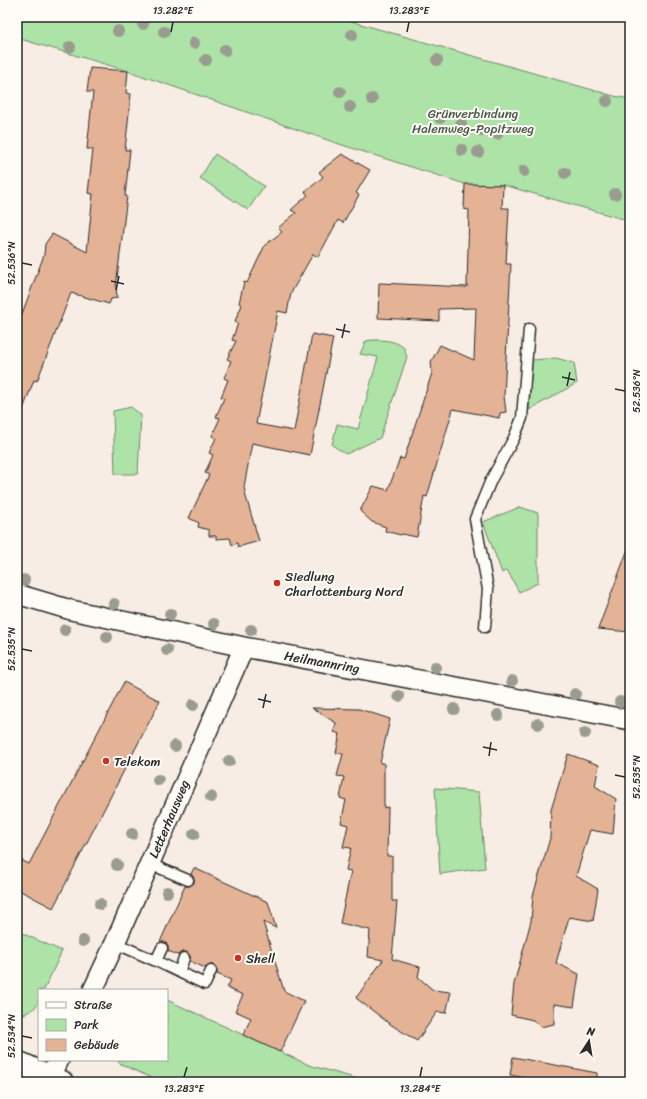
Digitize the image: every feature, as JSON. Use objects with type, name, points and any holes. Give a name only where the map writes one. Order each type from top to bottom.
[{"type":"main road","points":[[17,1062],[55,1075]]},
{"type":"street","name":"Heilmannring","points":[[17,594],[71,610],[244,647],[630,720]]},
{"type":"street","name":"Letterhausweg","points":[[93,989],[150,864],[244,647]]},
{"type":"lane","points":[[485,627],[488,589],[475,519],[491,480],[514,438],[522,418],[529,329]]},
{"type":"lane","points":[[150,864],[188,880]]},
{"type":"lane","points":[[115,943],[205,984],[211,971]]},
{"type":"lane","points":[[156,962],[162,948]]},
{"type":"lane","points":[[179,972],[184,958]]},
{"type":"green space","name":"Grünverbindung Halemweg-Popitzweg","points":[[17,17],[336,17],[614,96],[630,99],[630,221],[503,185],[465,184],[339,144],[128,71],[17,38]]},
{"type":"green space","points":[[215,154],[264,186],[248,210],[200,178]]},
{"type":"green space","points":[[366,341],[389,341],[401,345],[404,348],[407,357],[380,438],[346,454],[332,445],[337,424],[358,429],[378,357],[360,354]]},
{"type":"green space","points":[[556,358],[574,363],[577,383],[529,410],[532,360]]},
{"type":"green space","points":[[131,407],[141,415],[138,474],[115,474],[113,411]]},
{"type":"green space","points":[[520,507],[538,513],[538,583],[519,592],[507,570],[502,573],[483,522]]},
{"type":"green space","points":[[435,788],[479,792],[485,868],[440,874]]},
{"type":"green space","points":[[17,931],[62,951],[44,989],[38,989],[38,1004],[36,1007],[24,1014],[17,1015]]},
{"type":"green space","points":[[168,1000],[309,1065],[368,1082],[160,1082],[119,1063],[118,1061],[168,1061]]},
{"type":"building","points":[[90,68],[128,71],[126,93],[131,94],[125,150],[130,150],[125,196],[127,196],[116,287],[117,298],[111,299],[109,304],[71,293],[37,381],[34,380],[19,420],[17,420],[17,327],[44,255],[45,244],[52,234],[87,252],[93,194],[88,193],[93,149],[87,149],[93,92],[87,92]]},
{"type":"building","points":[[342,154],[370,170],[356,193],[359,195],[343,223],[338,220],[318,257],[313,254],[291,293],[287,313],[278,311],[256,424],[294,431],[312,334],[333,338],[310,455],[252,443],[244,487],[259,541],[238,547],[237,543],[232,545],[230,538],[216,539],[216,536],[209,536],[209,530],[198,527],[199,523],[189,518],[209,475],[205,473],[213,455],[209,453],[216,438],[212,436],[220,418],[216,417],[224,398],[221,397],[228,380],[224,378],[231,361],[227,359],[236,341],[232,340],[238,323],[235,321],[242,305],[239,303],[244,282],[247,283],[265,245],[282,232],[278,228],[296,213],[291,210],[308,195],[305,192],[323,177],[319,172]]},
{"type":"building","points":[[465,184],[503,185],[502,208],[509,208],[506,264],[511,264],[504,396],[506,412],[500,413],[499,418],[453,409],[427,497],[424,496],[417,537],[401,535],[385,531],[386,527],[372,522],[360,511],[373,486],[388,490],[400,458],[404,459],[432,373],[431,362],[440,345],[474,360],[476,308],[439,309],[439,321],[378,318],[379,283],[467,287],[469,210],[464,209]]},
{"type":"building","points":[[628,549],[630,550],[630,632],[598,629]]},
{"type":"building","name":"Telekom","points":[[124,682],[160,701],[53,908],[17,889],[17,858],[29,864]]},
{"type":"building","points":[[312,708],[359,709],[390,719],[380,763],[384,763],[384,808],[388,807],[387,856],[392,856],[392,901],[397,901],[392,959],[420,967],[418,977],[433,990],[451,992],[446,1013],[437,1012],[417,1041],[390,1024],[356,998],[383,960],[368,957],[370,930],[340,923],[351,871],[346,870],[351,848],[343,847],[348,825],[341,823],[346,800],[340,798],[344,777],[337,776],[343,754],[336,753],[340,734],[334,732],[336,723]]},
{"type":"building","points":[[568,754],[599,765],[595,786],[616,799],[613,834],[590,830],[576,876],[598,889],[593,921],[569,917],[556,963],[579,974],[574,1007],[554,1004],[554,1024],[540,1027],[533,1020],[511,1015],[514,984],[531,921],[533,896],[550,838],[551,810]]},
{"type":"building","points":[[194,868],[268,902],[276,928],[263,922],[284,991],[304,1001],[280,1052],[243,1035],[251,1018],[235,1011],[243,995],[227,988],[231,980],[217,974],[217,970],[214,965],[210,965],[205,968],[190,961],[190,956],[187,952],[182,952],[178,955],[168,951],[168,947],[165,942],[160,942],[185,886],[189,886],[194,883],[194,879],[191,874]]},
{"type":"building","points":[[513,1057],[597,1073],[597,1082],[547,1082],[510,1075]]},
{"type":"place","name":"Siedlung Charlottenburg Nord","points":[[277,583]]},
{"type":"place","name":"Telekom","points":[[106,761]]},
{"type":"place","name":"Shell","points":[[238,958]]}]
